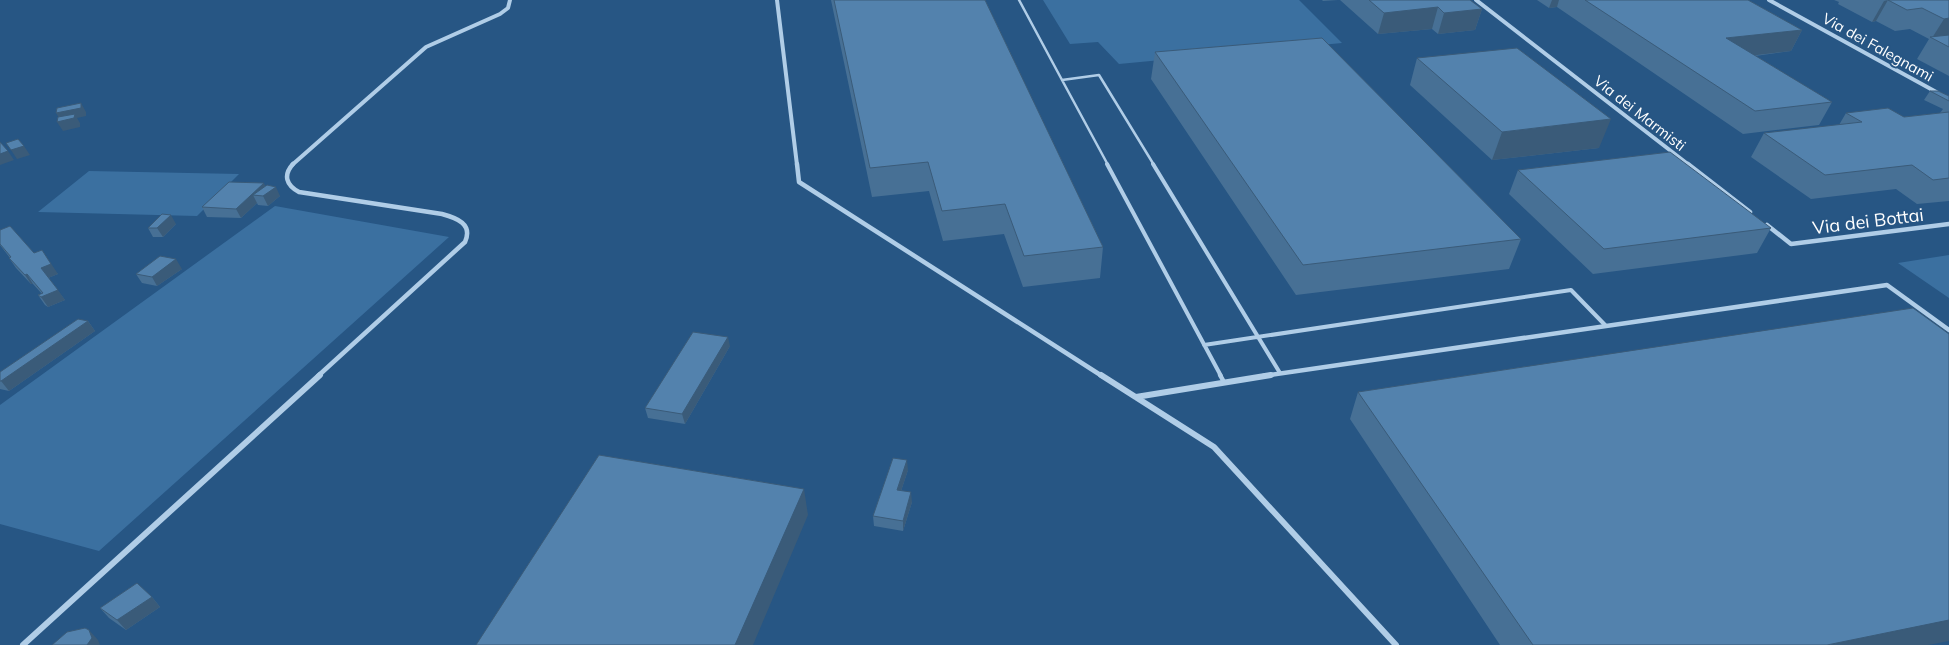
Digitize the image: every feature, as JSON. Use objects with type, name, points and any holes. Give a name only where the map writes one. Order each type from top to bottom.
[{"type":"street","points":[[23,645],[465,242],[468,235],[466,226],[457,218],[442,214],[299,192],[289,187],[286,181],[287,173],[291,166],[426,47],[500,14],[508,8],[510,0]]},
{"type":"street","points":[[776,0],[799,182],[1214,446],[1396,645]]},
{"type":"street","name":"Via dei Marmisti","points":[[1476,0],[1752,214]]},
{"type":"street","name":"Via dei Falegnami","points":[[1769,0],[1949,99]]},
{"type":"street","name":"Via dei Bottai","points":[[1760,220],[1791,244],[1949,224]]},
{"type":"street","points":[[1136,397],[1280,373],[1886,285],[1949,330]]},
{"type":"lane","points":[[1019,0],[1224,382]]},
{"type":"lane","points":[[1062,80],[1099,75],[1280,373]]},
{"type":"lane","points":[[1204,345],[1571,290],[1606,326]]},
{"type":"shaded area","points":[[1043,0],[1299,0],[1342,43],[1119,64],[1098,42],[1070,44]]},
{"type":"shaded area","points":[[89,171],[239,174],[197,216],[38,212]]},
{"type":"shaded area","points":[[275,206],[449,237],[99,551],[0,524],[0,405]]},
{"type":"shaded area","points":[[1949,255],[1949,298],[1898,263]]},
{"type":"building","points":[[834,0],[985,0],[1103,247],[1024,256],[1005,204],[942,211],[928,162],[870,168]]},
{"type":"building","points":[[1369,0],[1470,0],[1482,9],[1444,13],[1438,7],[1384,13]]},
{"type":"building","points":[[1585,0],[1748,0],[1802,30],[1726,38],[1832,102],[1755,111]]},
{"type":"building","points":[[1888,0],[1949,0],[1949,18],[1944,19],[1922,8],[1907,10]]},
{"type":"building","points":[[1949,35],[1949,47],[1930,37]]},
{"type":"building","points":[[1322,38],[1521,239],[1303,265],[1155,52]]},
{"type":"building","points":[[1517,48],[1611,119],[1502,132],[1417,58]]},
{"type":"building","points":[[1930,91],[1938,91],[1949,96],[1949,101]]},
{"type":"building","points":[[81,103],[81,108],[56,113],[57,108]]},
{"type":"building","points":[[1888,108],[1904,117],[1949,112],[1949,178],[1933,180],[1912,165],[1825,175],[1764,133],[1862,122],[1846,113]]},
{"type":"building","points":[[75,114],[74,118],[57,122],[58,117]]},
{"type":"building","points":[[18,139],[24,146],[11,150],[6,143]]},
{"type":"building","points":[[0,142],[8,151],[0,154]]},
{"type":"building","points":[[1670,152],[1771,228],[1604,249],[1518,170]]},
{"type":"building","points":[[229,182],[264,183],[236,209],[202,207]]},
{"type":"building","points":[[267,185],[276,187],[263,196],[253,195]]},
{"type":"building","points":[[162,214],[171,215],[157,228],[148,228]]},
{"type":"building","points":[[10,226],[34,253],[42,250],[51,264],[41,268],[58,290],[41,297],[38,295],[43,293],[27,274],[25,275],[9,258],[11,257],[0,244],[0,230]]},
{"type":"building","points":[[160,256],[176,259],[152,277],[136,274]]},
{"type":"building","points":[[1913,308],[1949,334],[1949,620],[1827,645],[1533,645],[1358,392]]},
{"type":"building","points":[[78,319],[88,321],[0,381],[0,372]]},
{"type":"building","points":[[693,332],[728,337],[682,414],[645,408]]},
{"type":"building","points":[[599,455],[804,489],[735,645],[476,645]]},
{"type":"building","points":[[893,458],[907,460],[897,490],[911,492],[903,521],[873,516]]},
{"type":"building","points":[[137,583],[152,597],[117,620],[100,608]]},
{"type":"building","points":[[85,628],[89,630],[92,638],[87,645],[52,645],[67,632]]}]
